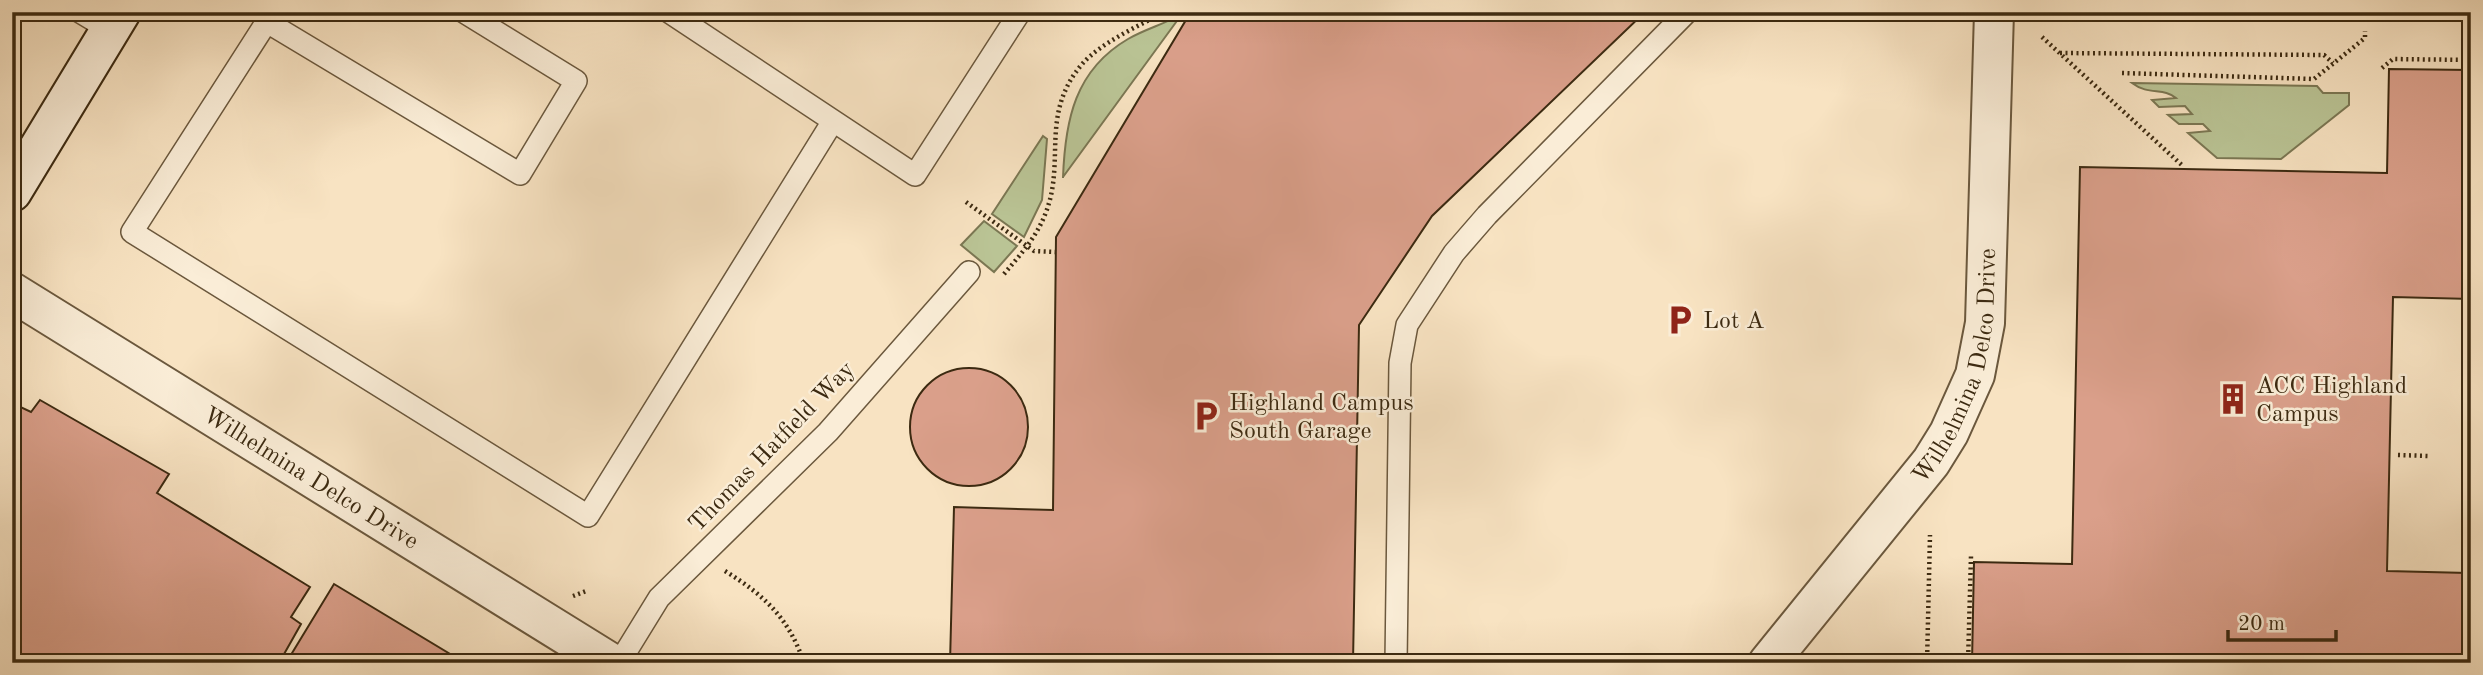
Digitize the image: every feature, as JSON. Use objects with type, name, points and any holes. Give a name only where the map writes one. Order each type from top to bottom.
[{"type":"street","name":"Wilhelmina Delco Drive","points":[[1768,663],[1931,462],[1949,433],[1975,375],[1986,323],[1994,12]]},
{"type":"street","points":[[12,192],[104,18]]},
{"type":"street","name":"Wilhelmina Delco Drive","points":[[12,292],[611,663]]},
{"type":"lane","points":[[464,12],[576,81],[520,174],[270,17],[132,232],[588,516],[833,121]]},
{"type":"lane","points":[[669,12],[915,175],[1020,12]]},
{"type":"lane","points":[[1396,663],[1400,363],[1407,326],[1454,253],[1487,215],[1687,12]]},
{"type":"lane","name":"Thomas Hatfield Way","points":[[619,663],[659,598],[828,432],[969,272]]},
{"type":"path","points":[[1004,274],[1027,246],[1048,210],[1060,98],[1084,62],[1132,29],[1166,12]]},
{"type":"path","points":[[2122,72],[2314,79],[2365,38],[2365,31]]},
{"type":"path","points":[[2042,37],[2184,167]]},
{"type":"path","points":[[2060,52],[2324,55],[2333,63]]},
{"type":"path","points":[[2382,68],[2393,59],[2471,60]]},
{"type":"path","points":[[966,202],[1034,251],[1056,252]]},
{"type":"path","points":[[2398,455],[2429,456]]},
{"type":"path","points":[[1927,663],[1930,536]]},
{"type":"path","points":[[2471,549],[2471,567]]},
{"type":"path","points":[[1968,663],[1971,556]]},
{"type":"path","points":[[719,567],[754,590],[783,617],[804,663]]},
{"type":"green space","points":[[1182,14],[1063,177],[1070,117],[1085,81],[1110,51],[1141,32]]},
{"type":"green space","points":[[2132,83],[2317,86],[2323,93],[2349,93],[2349,105],[2281,159],[2217,158],[2188,133],[2210,131],[2203,124],[2179,124],[2168,115],[2192,114],[2185,106],[2159,107],[2152,100],[2176,98]]},
{"type":"green space","points":[[1043,136],[1047,139],[1042,200],[1024,237],[992,214]]},
{"type":"green space","points":[[984,221],[1017,246],[994,272],[961,245]]},
{"type":"building","name":"Highland Campus South Garage","points":[[1195,12],[1645,12],[1432,216],[1359,325],[1353,663],[950,663],[954,507],[1053,510],[1056,237],[1186,20]]},
{"type":"building","name":"ACC Highland Campus","points":[[2389,69],[2471,70],[2471,299],[2393,297],[2387,571],[2468,573],[2466,663],[1972,663],[1974,562],[2072,564],[2080,167],[2387,173]]},
{"type":"building","points":[[969,368],[992,372],[1011,385],[1024,404],[1028,427],[1024,450],[1011,469],[992,482],[969,486],[946,482],[927,469],[914,450],[910,427],[914,404],[927,385],[946,372]]},
{"type":"building","points":[[40,400],[169,474],[157,493],[310,587],[291,617],[301,624],[279,663],[12,663],[12,403],[31,412]]},
{"type":"building","points":[[334,584],[465,663],[286,663]]},
{"type":"place","name":"Lot A","points":[[1680,320]]},
{"type":"place","name":"ACC Highland Campus","points":[[2233,399]]},
{"type":"place","name":"Highland Campus South Garage","points":[[1206,416]]}]
